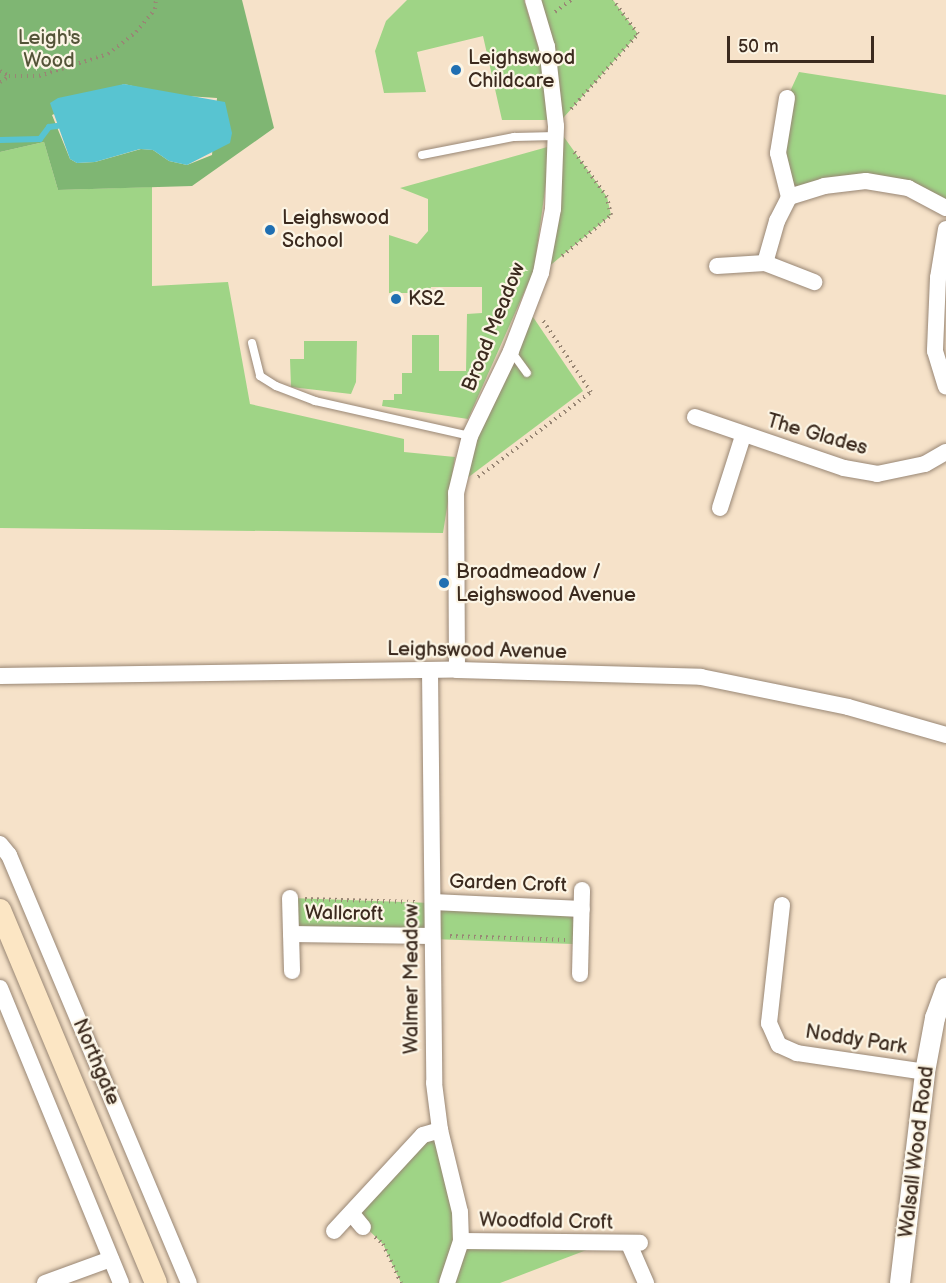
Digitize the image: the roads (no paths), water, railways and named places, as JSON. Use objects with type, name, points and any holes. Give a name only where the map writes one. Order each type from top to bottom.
[{"type":"main road","name":"Northgate","points":[[0,910],[156,1283]]},
{"type":"street","name":"Broad Meadow","points":[[457,670],[456,493],[470,436],[511,351],[541,273],[553,209],[556,131],[547,47],[533,0]]},
{"type":"street","points":[[765,263],[777,221],[789,197],[778,153],[787,98]]},
{"type":"street","points":[[789,197],[824,186],[866,181],[908,188],[946,208]]},
{"type":"street","points":[[946,229],[938,278],[935,351],[946,386]]},
{"type":"street","points":[[717,266],[765,263],[814,282]]},
{"type":"street","name":"The Glades","points":[[695,417],[743,436],[844,468],[877,474],[925,464],[946,452]]},
{"type":"street","name":"The Glades","points":[[720,508],[743,436]]},
{"type":"street","name":"Walmer Meadow","points":[[430,670],[432,1034],[440,1130],[460,1212],[461,1241],[447,1283]]},
{"type":"street","name":"Leighswood Avenue","points":[[0,676],[457,670],[701,676],[848,707],[946,735]]},
{"type":"street","name":"Northgate","points":[[0,844],[9,855],[189,1283]]},
{"type":"street","name":"Garden Croft","points":[[580,974],[582,890]]},
{"type":"street","name":"Wallcroft","points":[[290,898],[292,971]]},
{"type":"street","name":"Garden Croft","points":[[433,902],[582,909]]},
{"type":"street","name":"Noddy Park","points":[[782,905],[770,1023],[779,1045],[797,1053],[926,1072]]},
{"type":"street","name":"Wallcroft","points":[[291,934],[432,936]]},
{"type":"street","points":[[0,988],[121,1283]]},
{"type":"street","name":"Walsall Wood Road","points":[[900,1283],[926,1072],[935,1018],[946,988]]},
{"type":"street","points":[[334,1231],[423,1135],[440,1130]]},
{"type":"street","points":[[352,1214],[363,1227]]},
{"type":"street","name":"Woodfold Croft","points":[[461,1241],[635,1244],[646,1283]]},
{"type":"street","points":[[45,1283],[111,1259]]},
{"type":"lane","points":[[422,155],[556,131]]},
{"type":"lane","points":[[252,343],[260,376],[276,386],[315,401],[470,436]]},
{"type":"lane","points":[[511,351],[527,373]]},
{"type":"water","points":[[124,84],[225,102],[232,133],[230,143],[187,165],[169,161],[153,150],[140,149],[95,162],[77,163],[70,159],[50,103],[58,98]]},
{"type":"waterway","points":[[0,140],[40,139],[49,127],[57,126]]},
{"type":"place","name":"Leighswood Childcare","points":[[456,70]]},
{"type":"place","name":"Leighswood School","points":[[270,230]]},
{"type":"place","name":"KS2","points":[[396,299]]},
{"type":"place","name":"Broadmeadow / Leighswood Avenue","points":[[444,583]]},
{"type":"park label","name":"Leigh's Wood","points":[[49,50]]}]
